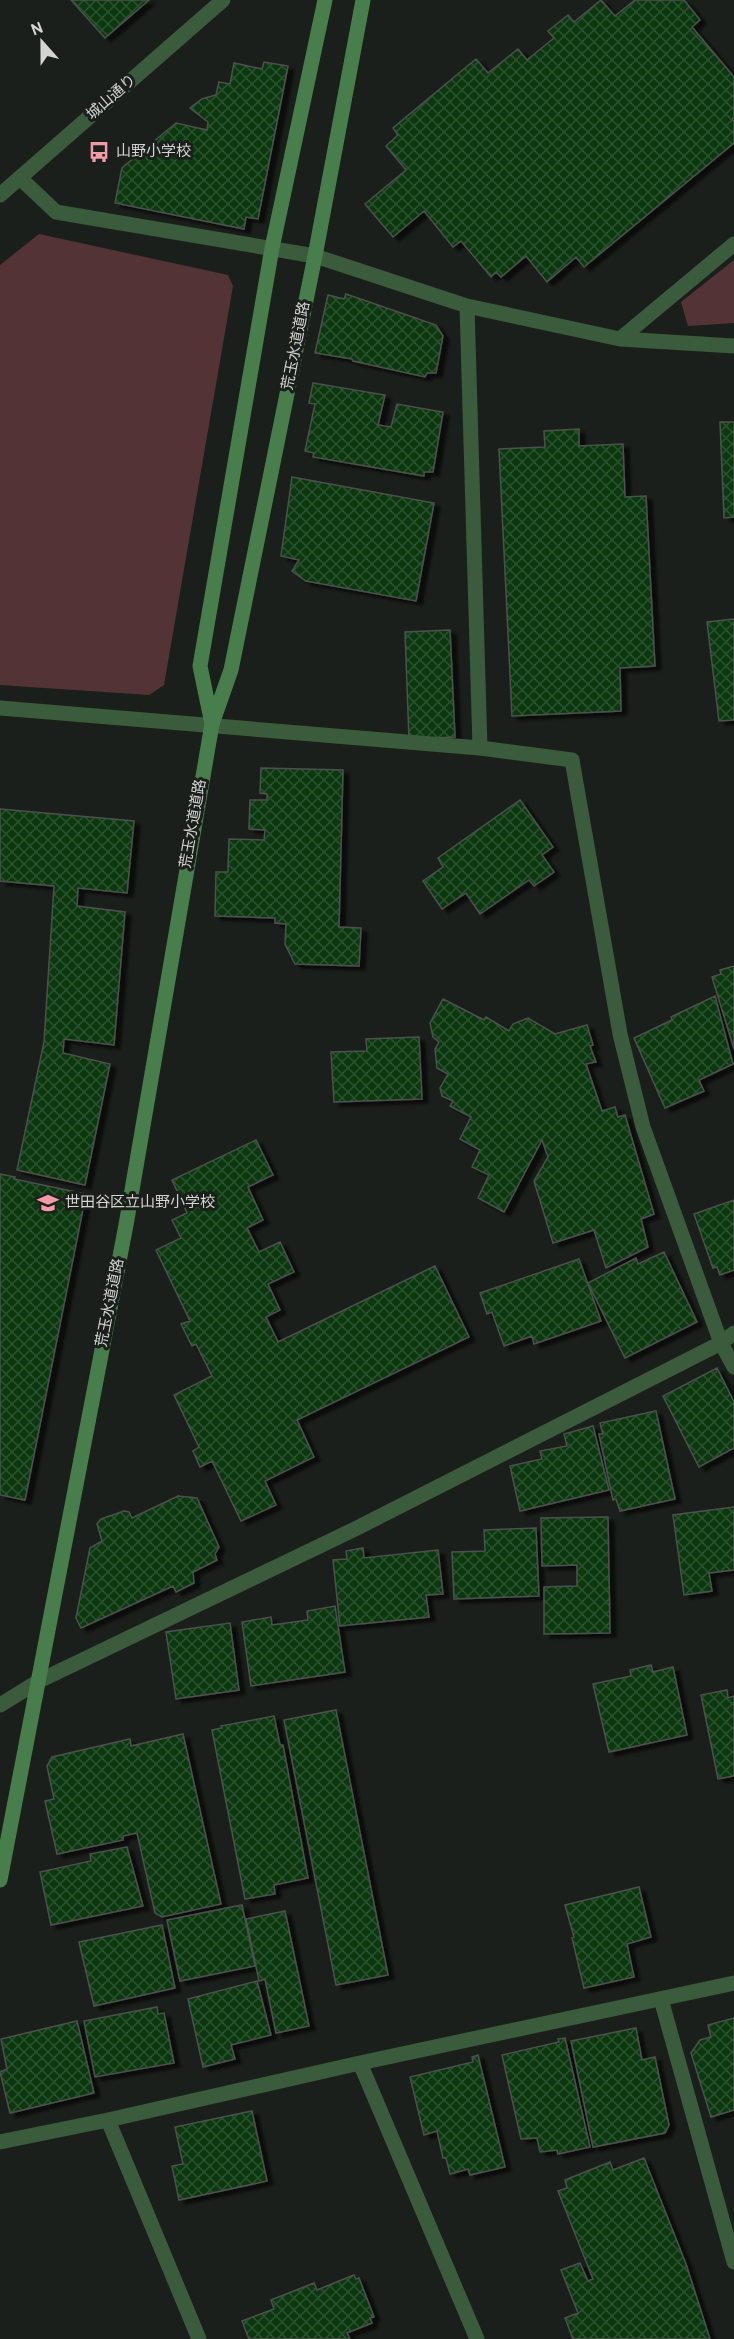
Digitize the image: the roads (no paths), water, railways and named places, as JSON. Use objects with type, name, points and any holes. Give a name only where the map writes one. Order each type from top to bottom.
[{"type":"main road","name":"荒玉水道道路","points":[[212,724],[200,666],[272,248],[325,0]]},
{"type":"main road","name":"荒玉水道道路","points":[[0,1880],[126,1225],[212,724],[231,670],[315,256],[363,0]]},
{"type":"street","name":"城山通り","points":[[0,195],[223,0]]},
{"type":"street","points":[[20,178],[56,212],[315,256],[467,306],[620,339],[734,346]]},
{"type":"street","points":[[620,339],[734,244]]},
{"type":"street","points":[[467,306],[480,748]]},
{"type":"street","points":[[0,708],[480,748],[572,760],[620,1034],[640,1115],[721,1343],[734,1367]]},
{"type":"street","points":[[0,1705],[39,1681],[355,1529],[721,1343],[734,1333]]},
{"type":"street","points":[[0,2142],[734,1983]]},
{"type":"street","points":[[661,1999],[734,2262]]},
{"type":"street","points":[[360,2063],[477,2339]]},
{"type":"street","points":[[108,2120],[199,2339]]},
{"type":"place","name":"山野小学校","points":[[99,152]]},
{"type":"place","name":"世田谷区立山野小学校","points":[[48,1203]]}]
